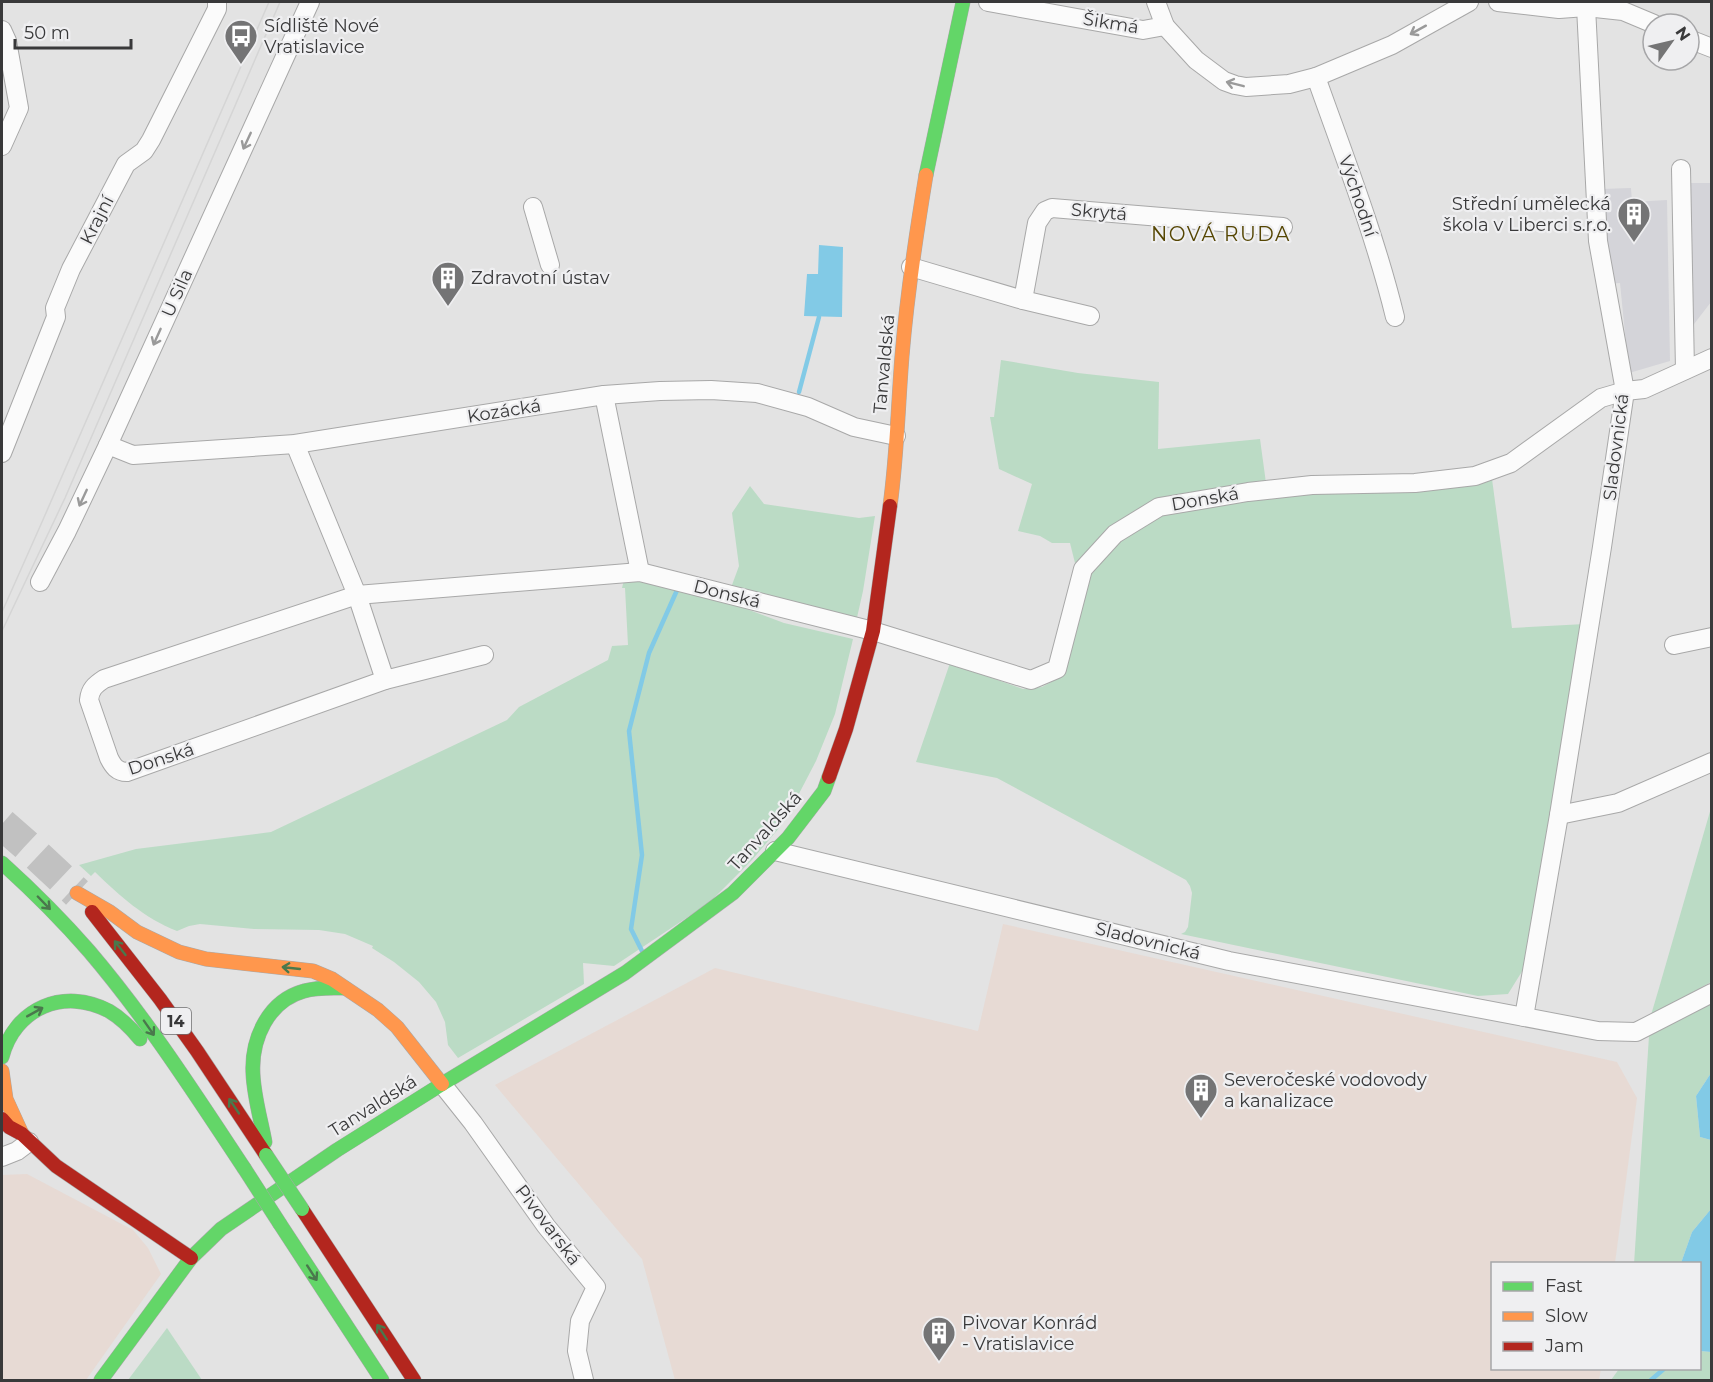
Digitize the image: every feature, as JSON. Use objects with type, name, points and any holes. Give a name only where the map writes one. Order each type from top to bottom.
[{"type":"main road","name":"Tanvaldská","points":[[101,1380],[190,1258],[221,1229],[337,1150],[625,973],[733,893],[788,838],[824,791],[846,729],[873,631],[894,479],[902,356],[911,267],[927,172],[963,2]]},
{"type":"main road","name":"14","points":[[2,863],[30,888],[101,964],[140,1014],[244,1168],[382,1380]]},
{"type":"main road","name":"14","points":[[345,988],[332,979],[313,971],[206,959],[179,952],[137,932],[110,912],[77,894],[160,999],[197,1051],[414,1380]]},
{"type":"main road","points":[[266,1155],[252,1055],[263,1022],[276,1006],[289,997],[309,989],[345,988],[378,1010],[397,1027],[442,1084]]},
{"type":"main road","points":[[2,1057],[7,1039],[19,1022],[36,1010],[56,1002],[73,1000],[114,1013],[127,1024],[150,1053]]},
{"type":"main road","points":[[2,1071],[6,1099],[25,1138]]},
{"type":"main road","points":[[168,1079],[234,1154]]},
{"type":"main road","points":[[2,1119],[57,1166],[190,1258]]},
{"type":"street","name":"Krajní","points":[[2,453],[56,317],[55,308],[71,269],[126,164],[144,151],[151,140],[217,9],[217,2]]},
{"type":"street","name":"U Sila","points":[[40,582],[68,531],[310,2]]},
{"type":"street","name":"Šikmá","points":[[987,2],[1143,30],[1165,26]]},
{"type":"street","points":[[1156,2],[1165,26],[1196,60],[1224,81],[1246,87],[1289,84],[1316,77],[1392,45],[1469,2]]},
{"type":"street","points":[[1498,2],[1559,9],[1586,7],[1623,10],[1641,18]]},
{"type":"street","name":"Sladovnická","points":[[1524,1017],[1602,547],[1624,391],[1598,242],[1586,7]]},
{"type":"street","points":[[2,30],[7,41],[19,108],[2,147]]},
{"type":"street","name":"Východní","points":[[1316,77],[1387,284],[1395,317]]},
{"type":"street","points":[[1681,169],[1685,370]]},
{"type":"street","points":[[533,207],[550,265]]},
{"type":"street","name":"Skrytá","points":[[1023,300],[1037,223],[1045,211],[1052,208],[1283,227]]},
{"type":"street","points":[[911,267],[1023,300],[1090,316]]},
{"type":"street","name":"Donská","points":[[484,655],[384,680],[127,772],[120,772],[109,758],[89,700],[93,686],[104,679],[357,595],[640,572],[873,631],[1031,680],[1058,669],[1083,569],[1115,534],[1159,507],[1312,484],[1415,483],[1475,476],[1511,463],[1601,398],[1624,391],[1644,389],[1712,358]]},
{"type":"street","name":"Kozácká","points":[[108,445],[133,455],[296,444],[604,395],[660,390],[757,393],[807,407],[854,427],[896,436]]},
{"type":"street","points":[[604,395],[640,572]]},
{"type":"street","points":[[296,444],[357,595],[384,680]]},
{"type":"street","points":[[1674,645],[1712,637]]},
{"type":"street","points":[[1559,815],[1618,803],[1712,762]]},
{"type":"street","name":"Sladovnická","points":[[775,851],[1229,961],[1598,1031],[1636,1032],[1712,993]]},
{"type":"street","name":"Pivovarská","points":[[442,1084],[473,1123],[546,1226],[596,1287],[580,1322],[577,1351],[584,1380]]},
{"type":"street","points":[[2,1156],[17,1151],[25,1138]]},
{"type":"shaded area","points":[[1689,183],[1712,183],[1711,302],[1691,328]]},
{"type":"shaded area","points":[[1631,188],[1632,202],[1667,200],[1670,361],[1629,373],[1620,283],[1608,284],[1601,189]]},
{"type":"shaded area","points":[[1003,924],[1617,1062],[1637,1098],[1615,1262],[1491,1262],[1491,1370],[1601,1370],[1599,1380],[675,1380],[642,1259],[495,1085],[715,968],[978,1031]]},
{"type":"shaded area","points":[[27,1174],[133,1230],[148,1248],[161,1274],[86,1380],[2,1380],[2,1175]]},
{"type":"green space","points":[[1001,360],[1078,373],[1159,382],[1158,449],[1260,439],[1266,483],[1177,498],[1101,541],[1075,563],[1070,543],[1052,543],[1040,536],[1018,531],[1032,484],[999,469],[990,417],[994,417]]},
{"type":"green space","points":[[1492,479],[1512,628],[1585,624],[1526,965],[1508,994],[1478,996],[1181,934],[1188,927],[1192,893],[1186,880],[997,778],[916,762],[950,663],[1023,689],[1042,687],[1062,676],[1090,569],[1105,549],[1162,514],[1248,498]]},
{"type":"green space","points":[[750,486],[764,504],[859,518],[875,516],[856,622],[732,585],[739,566],[732,513]]},
{"type":"green space","points":[[624,580],[667,585],[714,597],[784,623],[853,639],[835,714],[816,761],[779,828],[752,860],[709,903],[614,966],[583,963],[584,984],[458,1058],[448,1045],[445,1022],[436,1002],[419,982],[372,948],[373,946],[345,934],[319,930],[254,929],[200,924],[177,931],[143,913],[95,872],[91,876],[79,865],[136,849],[271,832],[507,720],[519,707],[608,660],[612,646],[628,645],[625,588],[622,588]]},
{"type":"green space","points":[[1711,808],[1711,982],[1651,1015],[1659,988]]},
{"type":"green space","points":[[1711,1001],[1711,1073],[1696,1096],[1700,1137],[1711,1140],[1711,1209],[1692,1232],[1681,1262],[1634,1262],[1649,1036]]},
{"type":"green space","points":[[167,1328],[202,1380],[128,1380]]},
{"type":"green space","points":[[1701,1351],[1711,1352],[1711,1380],[1611,1380],[1618,1370],[1701,1370]]},
{"type":"water","points":[[819,245],[843,247],[842,317],[804,316],[807,274],[818,274]]},
{"type":"water","points":[[1711,1073],[1711,1140],[1700,1137],[1696,1096]]},
{"type":"water","points":[[1711,1209],[1711,1352],[1701,1351],[1701,1262],[1681,1262],[1692,1232]]},
{"type":"waterway","points":[[799,392],[819,317]]},
{"type":"waterway","points":[[642,951],[631,929],[642,855],[629,731],[649,653],[678,588]]},
{"type":"waterway","points":[[1651,1380],[1663,1370]]},
{"type":"tunnel","points":[[2,824],[77,893]]},
{"type":"tram line","points":[[2,612],[269,2]]},
{"type":"tram line","points":[[2,631],[65,498],[280,2]]},
{"type":"traffic: fast","points":[[926,175],[963,2]]},
{"type":"traffic: fast","points":[[442,1084],[625,973],[733,893],[788,838],[824,791],[829,777]]},
{"type":"traffic: fast","points":[[2,863],[58,917],[131,1003],[244,1168]]},
{"type":"traffic: fast","points":[[265,1142],[253,1074],[255,1048],[264,1023],[272,1012],[291,996],[314,989],[345,988]]},
{"type":"traffic: fast","points":[[2,1057],[8,1040],[18,1026],[30,1015],[59,1002],[75,1001],[92,1004],[109,1011],[140,1039]]},
{"type":"traffic: fast","points":[[101,1380],[191,1258],[221,1229],[337,1150],[442,1084]]},
{"type":"traffic: fast","points":[[266,1155],[302,1209]]},
{"type":"traffic: fast","points":[[244,1168],[280,1224]]},
{"type":"traffic: fast","points":[[280,1224],[382,1380]]},
{"type":"traffic: slow","points":[[890,506],[906,310],[926,175]]},
{"type":"traffic: slow","points":[[77,893],[110,912],[137,932],[179,952],[206,959],[313,971],[332,979],[378,1010],[397,1027],[442,1084]]},
{"type":"traffic: slow","points":[[2,1071],[6,1099],[22,1134]]},
{"type":"traffic: jam","points":[[829,777],[846,729],[873,631],[890,506]]},
{"type":"traffic: jam","points":[[92,912],[160,999],[266,1155]]},
{"type":"traffic: jam","points":[[2,1119],[9,1127],[22,1134],[56,1166],[191,1258]]},
{"type":"traffic: jam","points":[[302,1209],[414,1380]]},
{"type":"place","name":"Sídliště Nové Vratislavice","points":[[241,65]]},
{"type":"place","name":"Střední umělecká škola v Liberci s.r.o.","points":[[1634,243]]},
{"type":"place","name":"Zdravotní ústav","points":[[448,307]]},
{"type":"place","name":"Severočeské vodovody a kanalizace","points":[[1201,1119]]},
{"type":"place","name":"Pivovar Konrád - Vratislavice","points":[[939,1362]]},
{"type":"district","name":"NOVÁ RUDA","points":[[1221,234]]}]
